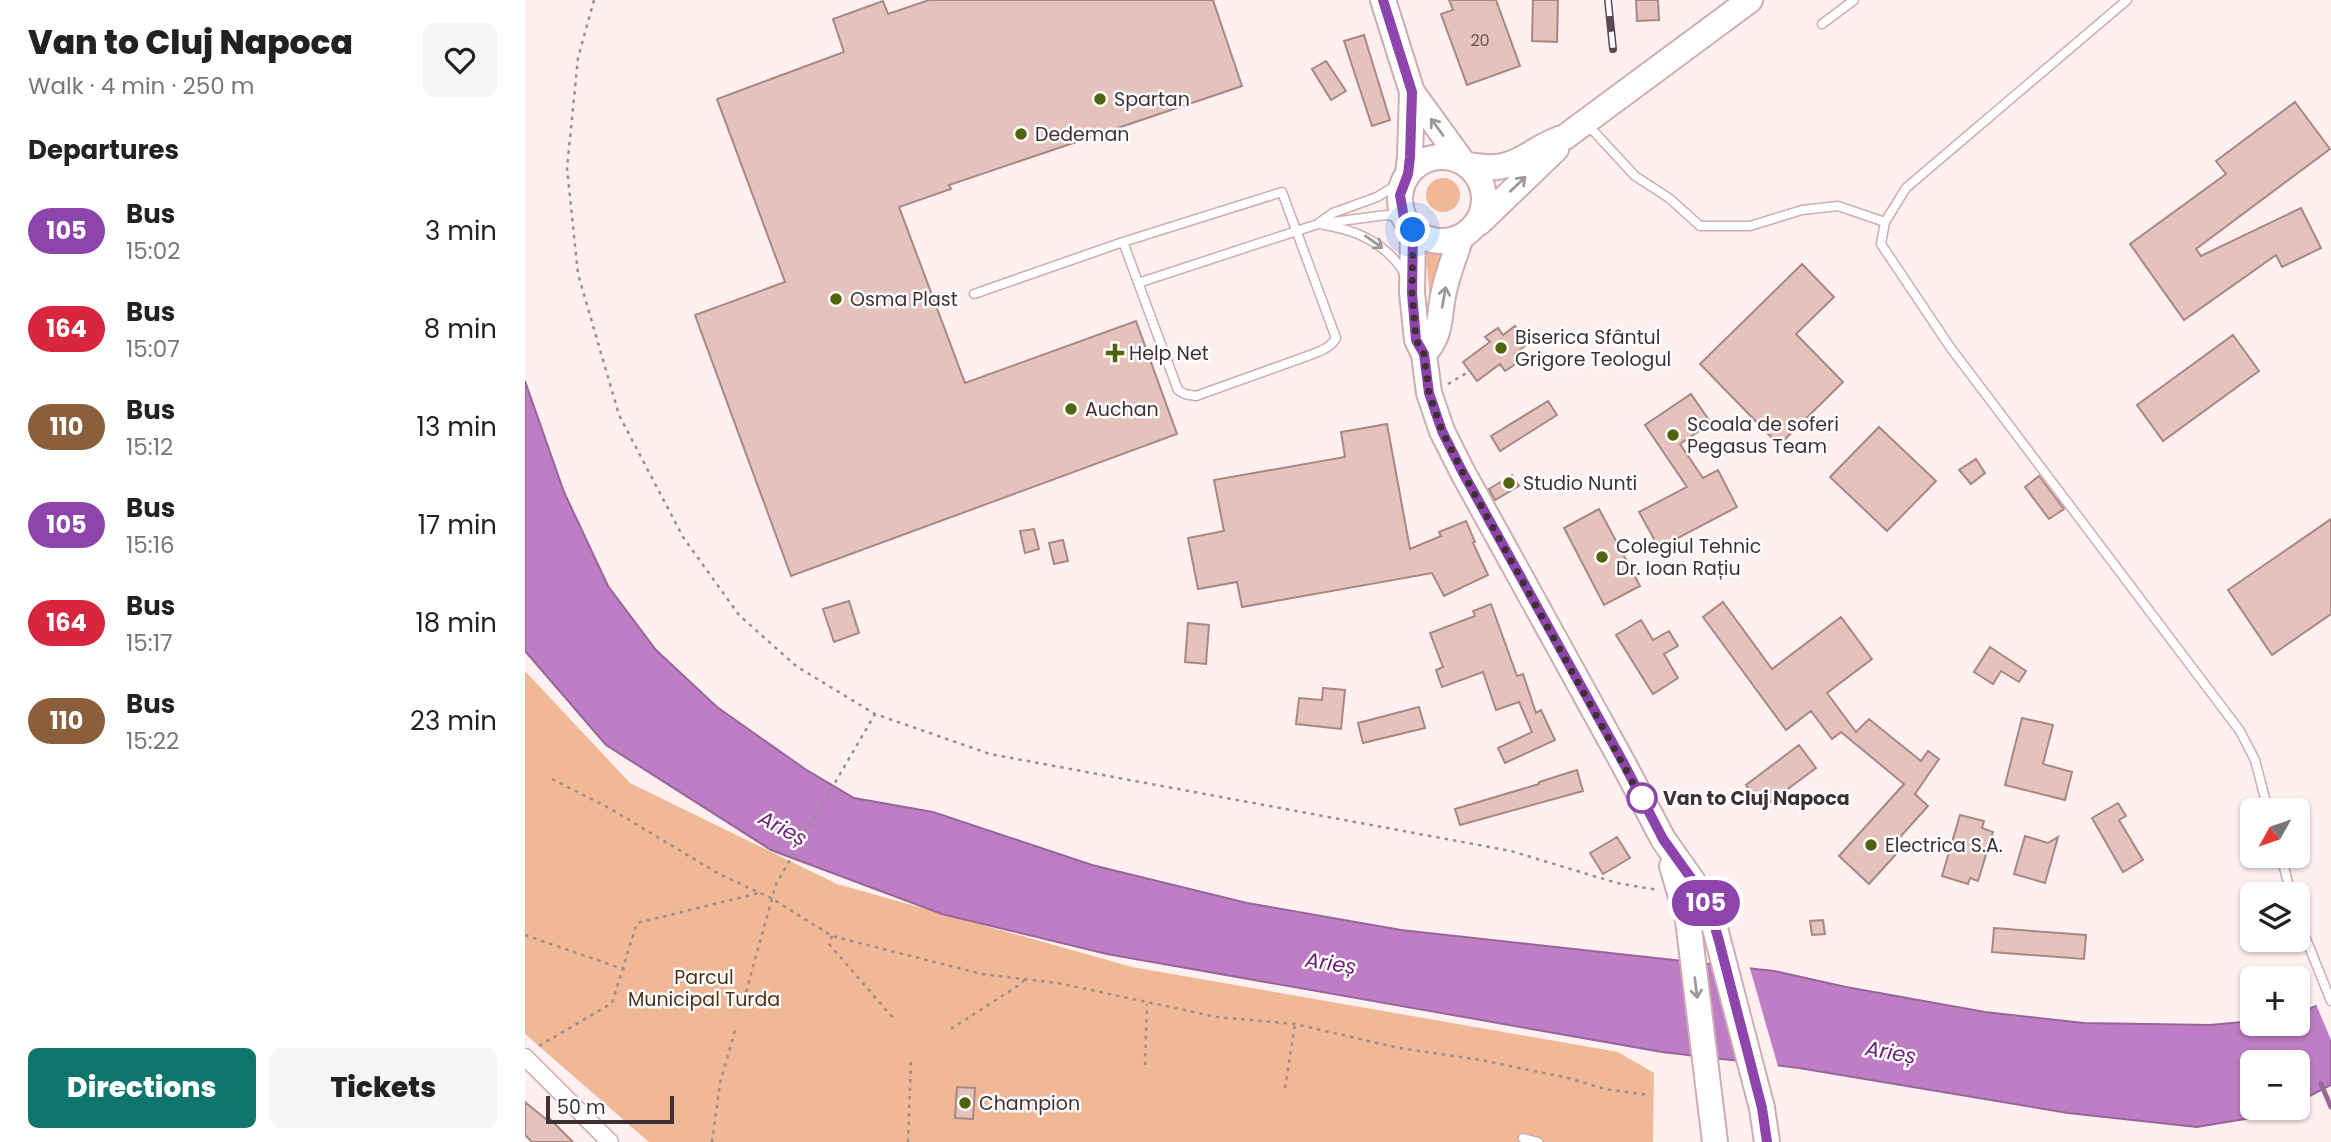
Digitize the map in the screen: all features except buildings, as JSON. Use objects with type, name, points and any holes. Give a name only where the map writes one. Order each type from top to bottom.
[{"type":"main road","points":[[1383,0],[1412,92],[1465,163],[1474,171],[1484,189],[1485,204],[1480,219],[1466,234],[1444,292],[1434,342],[1424,354]]},
{"type":"main road","points":[[1406,177],[1427,159],[1440,156],[1465,163],[1497,167],[1565,137],[1750,0]]},
{"type":"main road","points":[[1412,92],[1410,157],[1400,195],[1409,224],[1416,340],[1424,354],[1429,393],[1442,431],[1462,471],[1623,762],[1700,919],[1762,1108],[1767,1142]]},
{"type":"main road","points":[[1409,224],[1433,241],[1447,241],[1466,234],[1557,148],[1565,137]]},
{"type":"main road","points":[[1700,919],[1708,1086],[1715,1142]]},
{"type":"street","points":[[530,1052],[610,1142]]},
{"type":"lane","points":[[1822,24],[1854,0]]},
{"type":"lane","points":[[2127,0],[1906,188],[1885,222],[1881,244],[1950,347],[2240,731],[2255,760],[2265,798]]},
{"type":"lane","points":[[1586,123],[1635,176],[1669,198],[1700,226],[1750,226],[1802,210],[1838,206],[1885,222]]},
{"type":"lane","points":[[1318,224],[1333,213],[1377,197],[1406,177]]},
{"type":"lane","points":[[974,294],[1123,243],[1282,192],[1335,341],[1329,347],[1313,354],[1196,396],[1185,394],[1178,390],[1123,243]]},
{"type":"lane","points":[[1138,283],[1318,224],[1377,216],[1409,224]]},
{"type":"lane","points":[[1318,224],[1363,235],[1385,250],[1403,270],[1413,287]]},
{"type":"lane","points":[[2310,952],[2331,1001]]},
{"type":"lane","points":[[1523,1138],[1538,1142]]},
{"type":"path","points":[[594,0],[577,58],[566,168],[578,274],[619,415],[683,537],[739,615],[796,666],[875,714],[990,754],[1511,850],[1617,883],[1665,891]]},
{"type":"path","points":[[746,992],[776,884],[875,714]]},
{"type":"path","points":[[552,779],[609,808],[719,874],[771,898],[832,936],[982,974],[1025,978],[1217,1017],[1295,1024],[1399,1048],[1481,1060],[1568,1078],[1605,1089],[1648,1095]]},
{"type":"path","points":[[530,1052],[612,1003],[637,923],[759,893]]},
{"type":"path","points":[[525,935],[629,971]]},
{"type":"path","points":[[832,936],[829,944],[894,1018]]},
{"type":"path","points":[[951,1029],[1022,983],[1025,978]]},
{"type":"path","points":[[1145,1065],[1147,1004]]},
{"type":"path","points":[[1285,1088],[1295,1024]]},
{"type":"path","points":[[712,1142],[720,1083],[736,1027]]},
{"type":"path","points":[[908,1142],[911,1060]]},
{"type":"green space","points":[[1443,178],[1455,183],[1460,195],[1455,207],[1443,212],[1431,207],[1426,195],[1431,183]]},
{"type":"green space","points":[[1425,242],[1438,250],[1447,249],[1430,301]]},
{"type":"green space","name":"Parcul Municipal Turda","points":[[525,671],[630,783],[837,884],[1132,967],[1618,1052],[1654,1073],[1653,1142],[649,1142],[525,1034]]},
{"type":"water","name":"Arieș","points":[[525,381],[564,492],[608,586],[656,650],[717,707],[805,769],[854,798],[933,812],[1092,865],[1247,903],[1401,930],[1774,971],[1985,1012],[2084,1023],[2210,1025],[2240,1022],[2240,1036],[2310,1036],[2310,1009],[2331,999],[2331,1085],[2310,1096],[2310,1050],[2240,1050],[2240,1120],[2197,1127],[2068,1113],[1799,1068],[1662,1052],[1107,954],[942,914],[771,850],[606,745],[525,651]]},
{"type":"pier","points":[[1720,962],[1749,965],[1779,1070],[1747,1066]]},
{"type":"pier","points":[[2331,995],[2331,1040],[2315,1002]]},
{"type":"waterway","points":[[2321,1084],[2331,1107]]},
{"type":"railway","points":[[1608,0],[1613,49]]},
{"type":"bus line","name":"105","points":[[1383,0],[1412,92],[1410,157],[1408,174],[1400,195],[1401,210],[1413,230],[1414,324],[1416,340],[1424,354],[1429,393],[1442,431],[1462,471],[1663,839],[1701,892],[1719,941],[1762,1108],[1767,1142]]},
{"type":"place","name":"Spartan","points":[[1100,99]]},
{"type":"place","name":"Dedeman","points":[[1021,134]]},
{"type":"place","name":"Osma Plast","points":[[836,299]]},
{"type":"place","name":"Biserica Sfântul Grigore Teologul","points":[[1501,348]]},
{"type":"place","name":"Help Net","points":[[1115,353]]},
{"type":"place","name":"Auchan","points":[[1071,409]]},
{"type":"place","name":"Scoala de soferi Pegasus Team","points":[[1673,435]]},
{"type":"place","name":"Studio Nunti","points":[[1509,483]]},
{"type":"place","name":"Colegiul Tehnic Dr. Ioan Rațiu","points":[[1602,557]]},
{"type":"place","name":"Van to Cluj Napoca","points":[[1642,798]]},
{"type":"place","name":"Electrica S.A.","points":[[1871,845]]},
{"type":"place","name":"Champion","points":[[965,1103]]},
{"type":"route","points":[[1413,230],[1412,293],[1416,340],[1424,354],[1429,393],[1442,431],[1643,801],[1642,798]]}]
